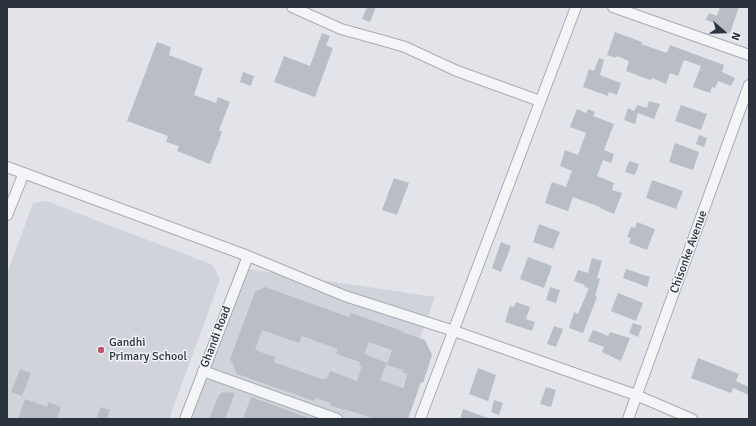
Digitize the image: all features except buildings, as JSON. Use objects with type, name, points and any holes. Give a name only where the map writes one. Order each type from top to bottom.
[{"type":"street","points":[[292,7],[342,29],[405,47],[457,71],[540,101]]},
{"type":"street","points":[[420,419],[576,7]]},
{"type":"street","points":[[613,7],[749,54]]},
{"type":"street","name":"Chisonke Avenue","points":[[628,419],[749,85]]},
{"type":"street","points":[[7,166],[248,256],[345,296],[454,331],[636,395],[692,419]]},
{"type":"street","points":[[7,215],[24,173]]},
{"type":"street","name":"Ghandi Road","points":[[185,419],[248,256]]},
{"type":"street","points":[[203,371],[337,419]]},
{"type":"shaded area","name":"Gandhi Primary School","points":[[46,201],[213,265],[220,280],[169,419],[7,419],[7,274],[33,203]]},
{"type":"shaded area","points":[[241,268],[435,297],[390,419],[191,419]]},
{"type":"place","name":"Gandhi Primary School","points":[[101,350]]}]
